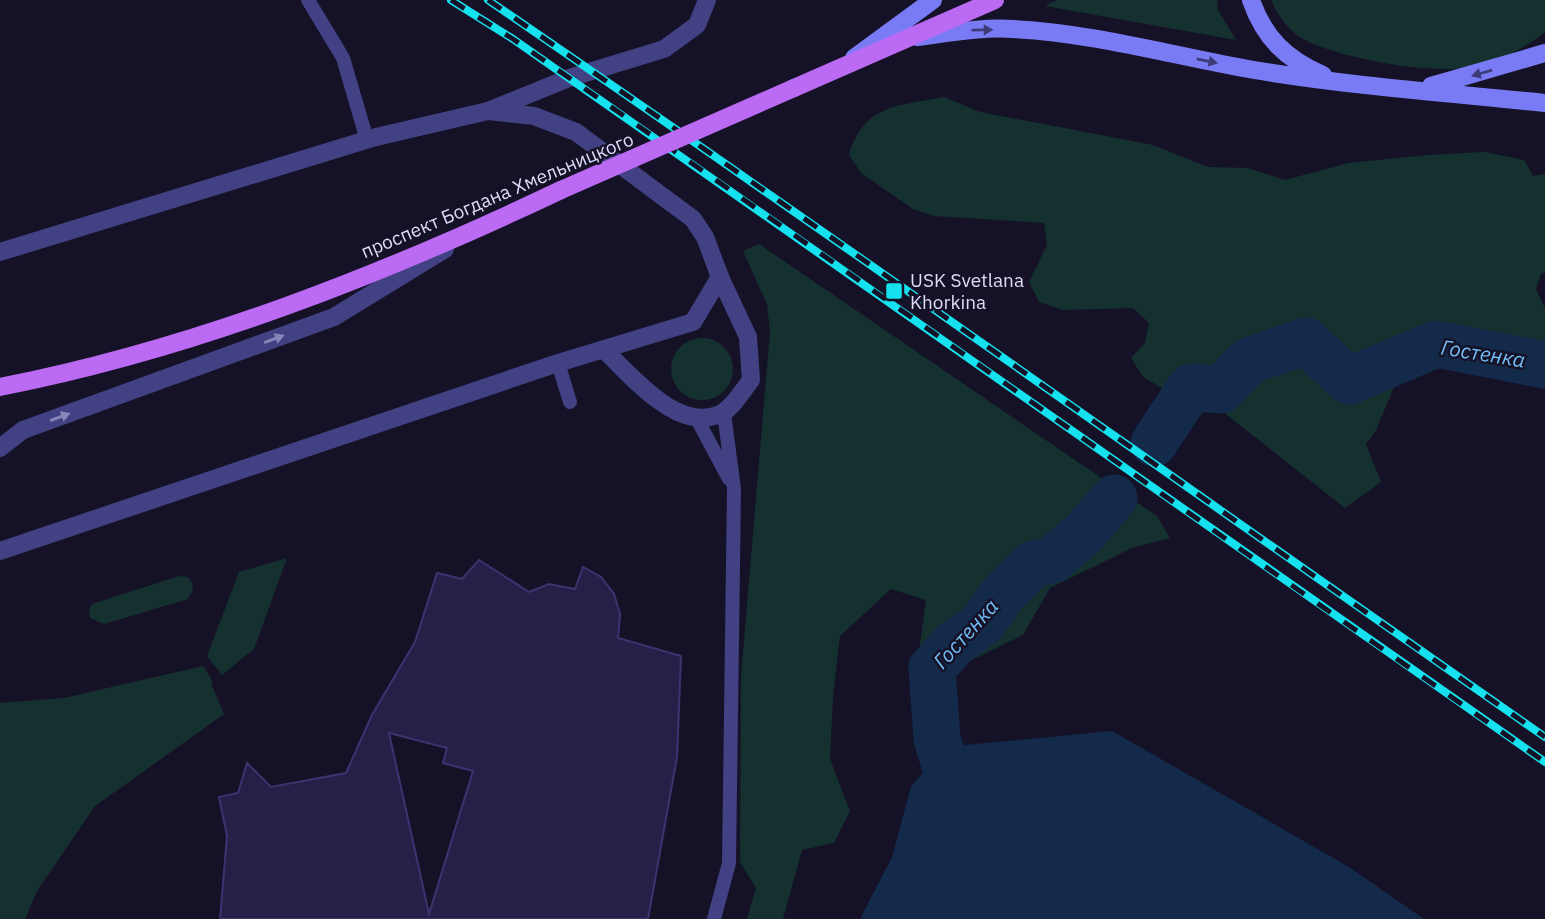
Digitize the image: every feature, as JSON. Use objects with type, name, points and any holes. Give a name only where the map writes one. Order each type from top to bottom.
[{"type":"main road","points":[[843,66],[933,0]]},
{"type":"main road","name":"проспект Богдана Хмельницкого","points":[[0,387],[89,369],[283,307],[470,233],[561,190],[843,66],[915,38],[995,0]]},
{"type":"main road","points":[[1251,0],[1268,38],[1290,58],[1321,75],[1367,87]]},
{"type":"main road","points":[[915,38],[967,30],[1011,29],[1057,33],[1255,70],[1367,87],[1545,103]]},
{"type":"main road","points":[[1417,90],[1480,74],[1545,53]]},
{"type":"street","points":[[0,252],[367,140],[488,111],[569,78],[664,49],[697,25],[707,0]]},
{"type":"street","points":[[488,111],[534,116],[576,132],[693,219],[705,237],[748,337],[751,380],[724,413],[696,419],[659,402],[604,350]]},
{"type":"street","points":[[0,448],[23,430],[334,317],[470,233]]},
{"type":"street","points":[[0,551],[558,363],[693,322],[720,277]]},
{"type":"lane","points":[[308,0],[343,58],[367,140]]},
{"type":"lane","points":[[558,363],[570,402]]},
{"type":"lane","points":[[714,919],[729,863],[734,489],[724,413]]},
{"type":"lane","points":[[696,419],[734,489]]},
{"type":"green space","points":[[1057,0],[1217,0],[1218,10],[1236,40],[1045,6]]},
{"type":"green space","points":[[1271,0],[1545,0],[1545,32],[1507,56],[1474,66],[1446,69],[1405,66],[1339,53],[1305,40],[1285,23]]},
{"type":"green space","points":[[944,97],[980,112],[1153,145],[1208,167],[1248,168],[1285,180],[1348,163],[1427,155],[1485,152],[1524,160],[1533,176],[1545,174],[1545,272],[1541,274],[1536,289],[1545,308],[1545,342],[1528,347],[1478,341],[1462,327],[1449,354],[1414,379],[1394,387],[1376,430],[1366,444],[1381,482],[1345,508],[1204,397],[1162,388],[1143,377],[1131,358],[1145,343],[1149,323],[1133,308],[1063,310],[1039,302],[1029,282],[1047,245],[1044,223],[934,216],[913,209],[861,173],[849,155],[864,126],[885,110]]},
{"type":"green space","points":[[759,244],[1157,516],[1170,538],[1132,548],[1050,588],[1023,635],[960,666],[918,660],[926,600],[891,589],[840,636],[833,696],[830,759],[850,811],[834,843],[802,850],[783,919],[747,919],[756,888],[740,862],[741,676],[770,332],[767,304],[743,251]]},
{"type":"green space","points":[[702,338],[714,340],[724,347],[731,357],[731,381],[724,391],[714,398],[702,400],[690,398],[680,391],[673,381],[671,369],[673,357],[680,347],[690,340]]},
{"type":"green space","points":[[287,558],[254,649],[222,675],[207,656],[239,572]]},
{"type":"green space","points":[[179,576],[188,577],[192,583],[188,599],[104,624],[90,618],[92,604]]},
{"type":"green space","points":[[203,666],[213,682],[211,684],[224,714],[95,806],[37,891],[25,919],[0,919],[0,703],[64,698]]},
{"type":"water","points":[[1112,731],[1349,867],[1424,919],[860,919],[892,857],[911,787],[937,755],[965,745]]},
{"type":"building","points":[[479,560],[529,592],[549,584],[575,589],[583,567],[601,577],[614,594],[620,614],[618,638],[681,656],[677,757],[648,919],[220,919],[227,836],[219,797],[238,793],[247,763],[271,787],[346,773],[372,715],[415,642],[437,573],[462,579]],"holes":[[[389,733],[447,748],[443,763],[473,771],[429,914]]]},
{"type":"waterway","name":"Гостенка","points":[[1154,443],[1191,387],[1221,390],[1248,361],[1306,341],[1349,381],[1436,344],[1545,365]]},
{"type":"waterway","name":"Гостенка","points":[[1045,919],[954,794],[937,739],[932,668],[955,643],[983,623],[1002,595],[1033,564],[1052,560],[1083,534],[1114,498]]},
{"type":"railway","points":[[451,0],[513,39],[643,129],[1545,762]]},
{"type":"railway","points":[[488,0],[1545,737]]},
{"type":"place","name":"USK Svetlana Khorkina","points":[[894,291]]}]
